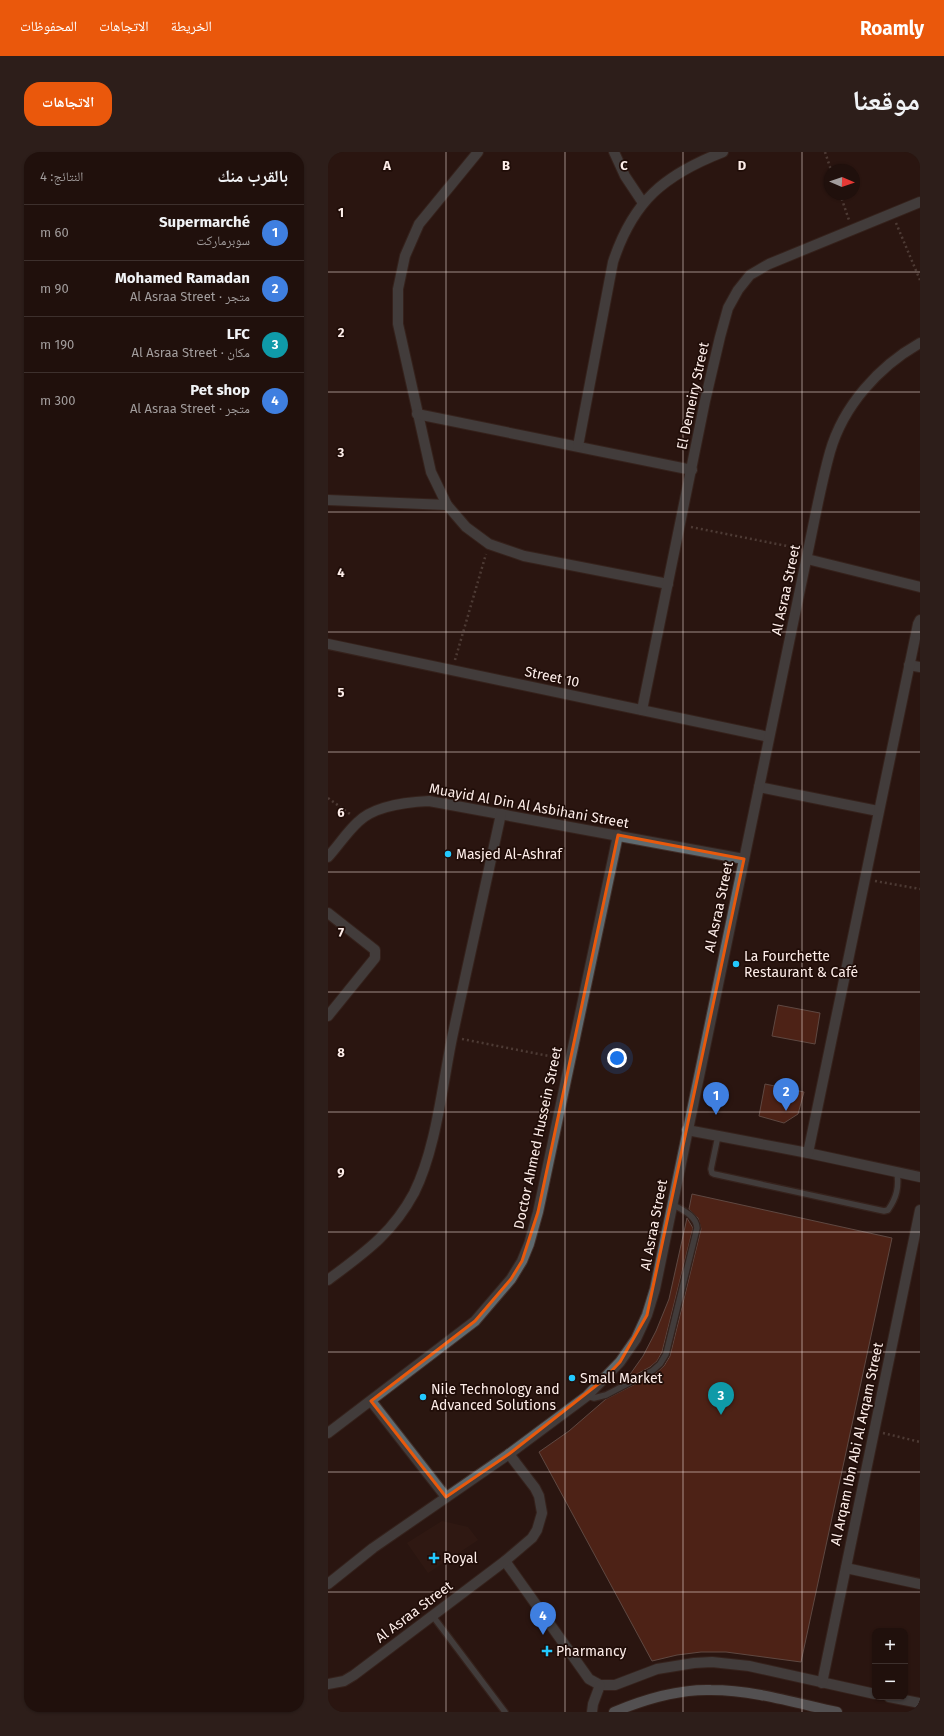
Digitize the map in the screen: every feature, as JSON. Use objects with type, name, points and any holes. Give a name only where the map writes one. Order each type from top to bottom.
[{"type":"street","points":[[478,152],[419,224],[405,256],[398,289],[398,324],[431,472],[447,505],[466,527],[489,544],[524,556],[668,584]]},
{"type":"street","points":[[614,152],[625,176],[643,203]]},
{"type":"street","points":[[578,446],[613,262],[620,241],[630,221],[643,203],[658,187],[695,163],[723,152]]},
{"type":"street","name":"El Demeiry Street","points":[[642,710],[705,401],[728,308],[738,290],[750,276],[769,264],[920,202]]},
{"type":"street","name":"Al Asraa Street","points":[[328,1584],[373,1548],[509,1454],[587,1396],[620,1362],[636,1339],[647,1315],[655,1289],[807,555],[830,451],[844,417],[865,387],[886,367],[920,343]]},
{"type":"street","points":[[417,414],[692,470]]},
{"type":"street","points":[[328,500],[447,505]]},
{"type":"street","points":[[807,555],[920,587]]},
{"type":"street","points":[[808,1153],[878,811],[920,620]]},
{"type":"street","name":"Street 10","points":[[328,644],[769,737]]},
{"type":"street","points":[[910,665],[920,667]]},
{"type":"street","points":[[759,788],[878,811]]},
{"type":"street","name":"Muayid Al Din Al Asbihani Street","points":[[328,858],[359,821],[376,811],[410,802],[429,802],[744,859]]},
{"type":"street","points":[[328,1280],[373,1246],[388,1231],[413,1193],[423,1172],[430,1151],[452,1037],[501,814]]},
{"type":"street","name":"Doctor Ahmed Hussein Street","points":[[328,1434],[475,1321],[511,1279],[522,1260],[529,1244],[538,1212],[618,835]]},
{"type":"street","points":[[328,913],[376,950],[375,958],[328,1016]]},
{"type":"street","points":[[687,1130],[808,1153],[920,1177]]},
{"type":"street","name":"Al Arqam Ibn Abi Al Arqam Street","points":[[822,1683],[920,1210]]},
{"type":"street","points":[[371,1401],[446,1497]]},
{"type":"street","name":"Al Asraa Street","points":[[328,1684],[336,1683],[349,1678],[505,1561],[532,1538],[537,1530],[542,1513],[541,1504],[535,1488],[509,1454]]},
{"type":"street","points":[[505,1561],[590,1679],[600,1685],[615,1686],[657,1669],[675,1665],[712,1662],[749,1666],[872,1693]]},
{"type":"street","points":[[846,1568],[920,1584]]},
{"type":"street","points":[[592,1712],[593,1704],[600,1685]]},
{"type":"street","points":[[614,1712],[660,1695],[685,1691],[711,1690],[736,1691],[837,1712]]},
{"type":"street","points":[[904,1700],[920,1703]]},
{"type":"lane","points":[[718,1136],[711,1169],[712,1173],[714,1174],[884,1211],[888,1210],[898,1192],[899,1182],[897,1172]]},
{"type":"lane","points":[[587,1396],[594,1398],[606,1395],[652,1371],[660,1364],[666,1354],[697,1228],[697,1223],[692,1216],[672,1204]]},
{"type":"lane","points":[[432,1615],[505,1712]]},
{"type":"path","points":[[825,152],[829,164]]},
{"type":"path","points":[[842,200],[852,230]]},
{"type":"path","points":[[892,214],[920,280]]},
{"type":"path","points":[[680,525],[807,555]]},
{"type":"path","points":[[452,670],[489,544]]},
{"type":"path","points":[[328,798],[359,821]]},
{"type":"path","points":[[864,879],[920,890]]},
{"type":"path","points":[[452,1037],[570,1060]]},
{"type":"path","points":[[874,1431],[920,1442]]},
{"type":"highlighted area","points":[[618,835],[744,859],[647,1315],[620,1362],[602,1381],[509,1454],[446,1497],[371,1401],[475,1321],[511,1279],[522,1261],[538,1212]]},
{"type":"shaded area","name":"Royal","points":[[442,1521],[468,1527],[478,1540],[428,1573],[407,1543]]},
{"type":"building","points":[[778,1005],[820,1013],[815,1044],[772,1036]]},
{"type":"building","points":[[765,1084],[804,1092],[798,1114],[784,1123],[759,1116]]},
{"type":"building","points":[[692,1194],[892,1238],[801,1662],[726,1652],[701,1652],[677,1655],[652,1661],[539,1452],[569,1431],[606,1399],[655,1374],[664,1366],[670,1356],[701,1229],[698,1218],[689,1209]]},
{"type":"building","points":[[687,1218],[693,1228],[662,1352],[657,1361],[650,1367],[626,1380],[643,1356],[656,1331],[669,1299]]},
{"type":"place","name":"Masjed Al-Ashraf","points":[[448,854]]},
{"type":"place","name":"La Fourchette Restaurant & Café","points":[[736,964]]},
{"type":"place","name":"Mohamed Ramadan","points":[[786,1111]]},
{"type":"place","name":"Supermarché","points":[[716,1115]]},
{"type":"place","name":"Small Market","points":[[572,1378]]},
{"type":"place","name":"Nile Technology and Advanced Solutions","points":[[423,1397]]},
{"type":"place","name":"LFC","points":[[721,1415]]},
{"type":"place","name":"Royal","points":[[434,1558]]},
{"type":"place","name":"Pet shop","points":[[543,1635]]},
{"type":"place","name":"Pharmancy","points":[[547,1651]]}]
